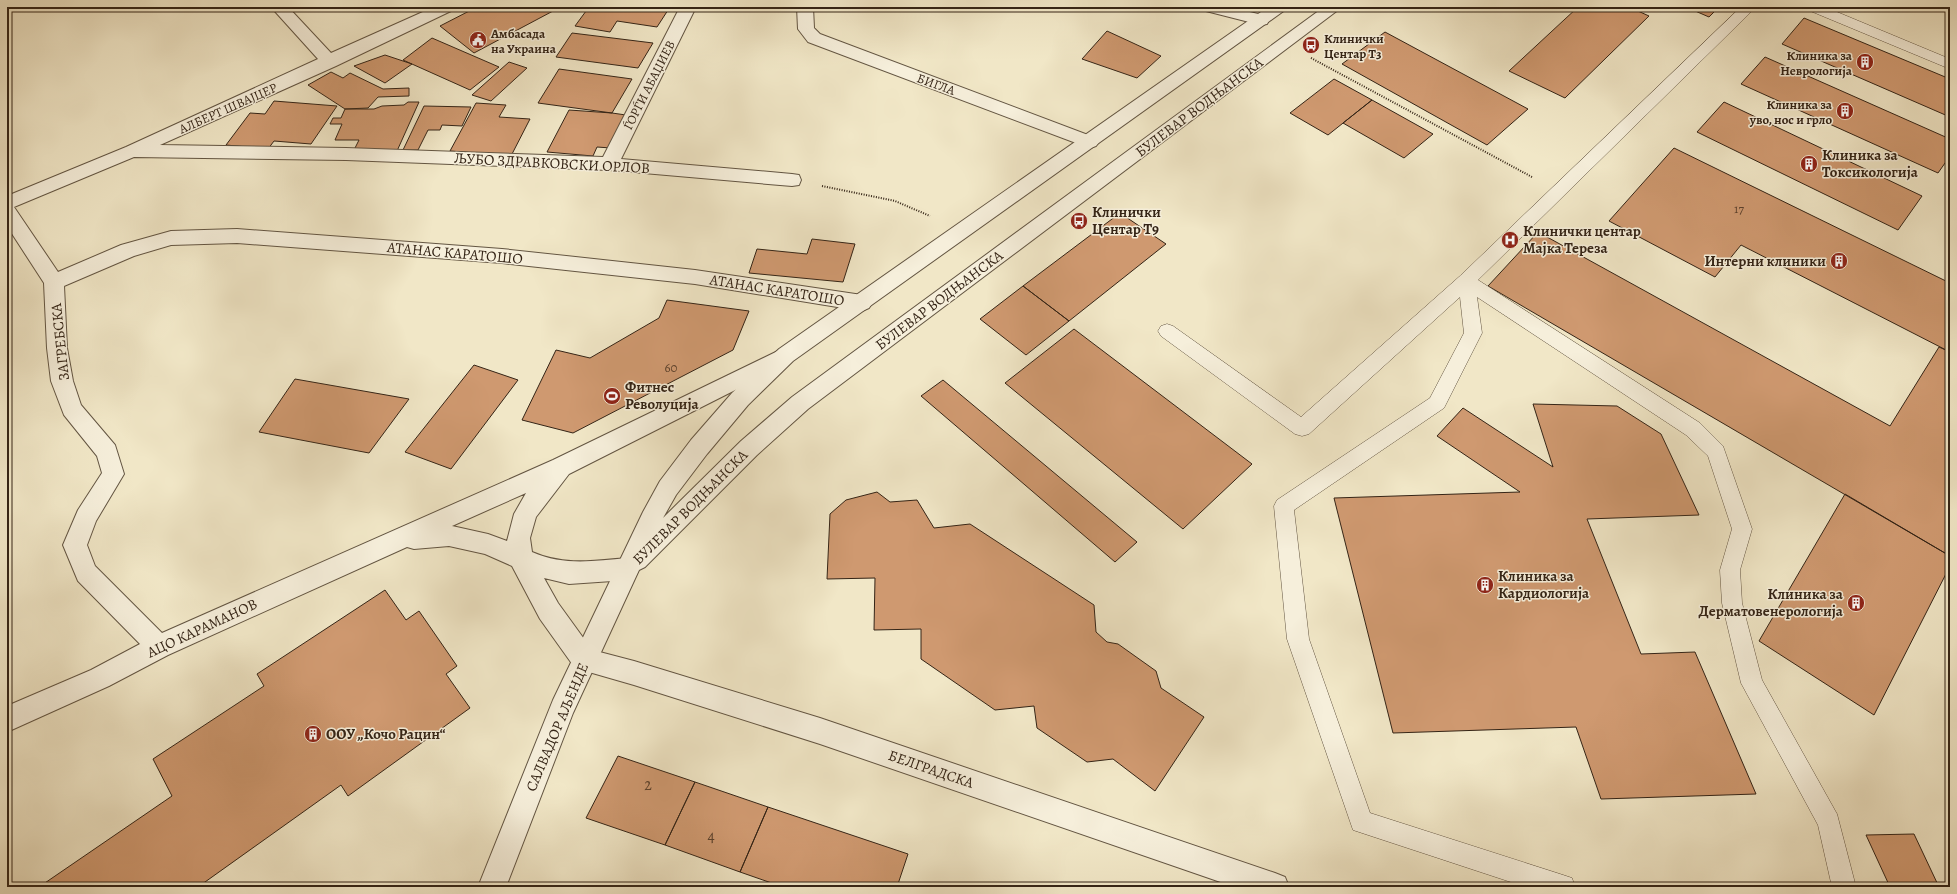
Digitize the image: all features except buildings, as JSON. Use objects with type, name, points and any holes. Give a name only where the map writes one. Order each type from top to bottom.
[{"type":"street","points":[[279,7],[330,62]]},
{"type":"street","name":"АЛБЕРТ ШВАЈЦЕР","points":[[7,203],[132,152],[447,7]]},
{"type":"street","name":"ЃОРЃИ АБАЏИЕВ","points":[[609,164],[688,7]]},
{"type":"street","name":"БИГЛА","points":[[806,7],[806,29],[814,38],[1090,142]]},
{"type":"street","points":[[1208,7],[1262,20]]},
{"type":"street","name":"БУЛЕВАР ВОДЊАНСКА","points":[[628,569],[668,488],[698,447],[740,399],[786,355],[963,232],[1279,7]]},
{"type":"street","name":"БУЛЕВАР ВОДЊАНСКА","points":[[628,569],[749,448],[800,403],[1334,7]]},
{"type":"street","name":"ЉУБО ЗДРАВКОВСКИ ОРЛОВ","points":[[132,152],[346,154],[609,164],[792,180]]},
{"type":"street","name":"ЗАГРЕБСКА","points":[[7,211],[54,282],[58,348],[62,381],[72,409],[107,452],[113,474],[86,517],[75,545],[86,573],[158,647]]},
{"type":"street","name":"АТАНАС КАРАТОШО","points":[[54,282],[128,250],[171,238],[237,236],[518,258],[695,277],[862,303]]},
{"type":"street","name":"АЦО КАРАМАНОВ","points":[[7,720],[100,678],[158,647],[561,467],[786,355]]},
{"type":"street","name":"АЦО КАРАМАНОВ","points":[[561,467],[536,496],[525,514],[518,538],[521,559],[549,611],[584,660]]},
{"type":"street","name":"АЦО КАРАМАНОВ","points":[[399,540],[449,536],[488,544],[541,567],[569,573],[628,569]]},
{"type":"street","name":"САЛВАДОР АЉЕНДЕ","points":[[492,887],[562,709],[628,569]]},
{"type":"street","name":"БЕЛГРАДСКА","points":[[584,660],[634,673],[820,731],[1275,887]]},
{"type":"lane","points":[[1167,331],[1302,428],[1466,281],[1749,7]]},
{"type":"lane","points":[[1813,7],[1950,64]]},
{"type":"lane","points":[[1827,7],[1950,58]]},
{"type":"lane","points":[[1466,281],[1473,333],[1436,403],[1284,506],[1298,639],[1361,822],[1563,887]]},
{"type":"lane","points":[[1466,281],[1693,429],[1716,452],[1742,528],[1730,570],[1732,603],[1752,683],[1829,822],[1844,887]]},
{"type":"path","points":[[1307,56],[1558,191]]},
{"type":"path","points":[[792,180],[895,201],[963,232]]},
{"type":"place","name":"Амбасада на Украина","points":[[478,40]]},
{"type":"place","name":"Клинички Центар Т3","points":[[1311,45]]},
{"type":"place","name":"Клиника за Неврологија","points":[[1865,62]]},
{"type":"place","name":"Клиника за уво, нос и грло","points":[[1845,111]]},
{"type":"place","name":"Клиника за Токсикологија","points":[[1809,164]]},
{"type":"place","name":"Клинички Центар Т9","points":[[1079,221]]},
{"type":"place","name":"Клинички центар Мајка Тереза","points":[[1510,240]]},
{"type":"place","name":"Интерни клиники","points":[[1839,261]]},
{"type":"place","name":"Фитнес Револуција","points":[[612,396]]},
{"type":"place","name":"Клиника за Кардиологија","points":[[1485,585]]},
{"type":"place","name":"Клиника за Дерматовенерологија","points":[[1856,603]]},
{"type":"place","name":"ООУ „Кочо Рацин“","points":[[313,734]]}]
